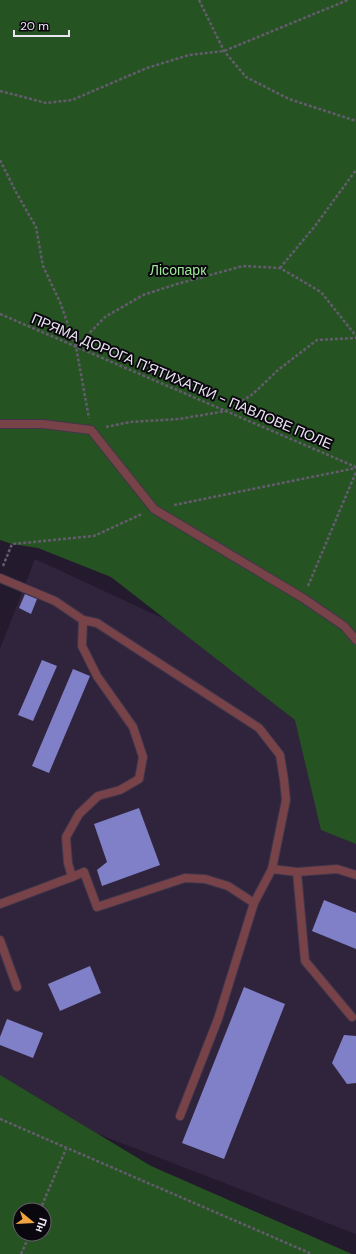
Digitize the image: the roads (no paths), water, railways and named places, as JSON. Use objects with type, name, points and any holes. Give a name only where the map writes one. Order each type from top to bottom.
[{"type":"lane","points":[[0,424],[43,424],[92,430],[154,509],[304,598],[344,626],[356,640]]},
{"type":"lane","points":[[0,578],[55,601],[83,620],[97,623],[259,728],[280,755],[286,800],[272,869],[254,903],[218,1019],[180,1116]]},
{"type":"lane","points":[[72,877],[68,863],[66,837],[79,814],[98,796],[120,790],[139,779],[143,757],[133,727],[97,676],[82,646],[83,620]]},
{"type":"lane","points":[[272,869],[297,872],[337,868],[356,875]]},
{"type":"lane","points":[[0,904],[84,872],[97,907],[185,878],[205,879],[228,886],[254,903]]},
{"type":"lane","points":[[297,872],[305,961],[352,1017]]},
{"type":"lane","points":[[0,940],[17,987]]},
{"type":"park label","name":"Лісопарк","points":[[178,270]]}]
